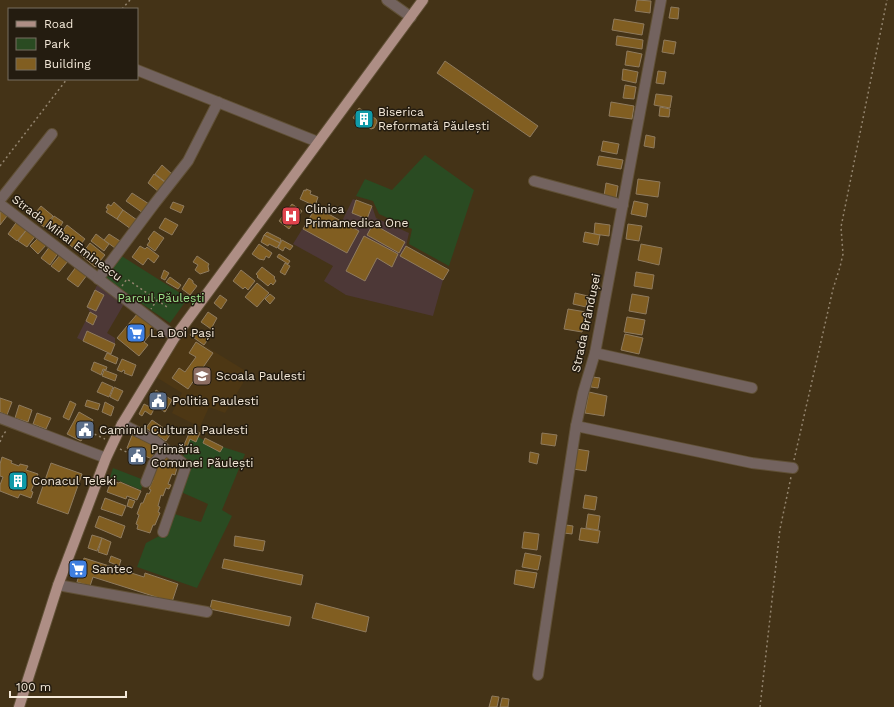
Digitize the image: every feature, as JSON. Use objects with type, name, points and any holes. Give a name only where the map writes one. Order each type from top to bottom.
[{"type":"main road","points":[[19,707],[58,585],[106,458],[122,424],[175,337],[423,0]]},
{"type":"street","points":[[387,0],[411,17]]},
{"type":"street","name":"Strada Brândușei","points":[[538,675],[576,426],[583,393],[595,353],[661,0]]},
{"type":"street","points":[[138,70],[318,142]]},
{"type":"street","points":[[98,279],[155,202],[188,161],[218,102]]},
{"type":"street","points":[[0,200],[52,134]]},
{"type":"street","points":[[534,181],[623,205]]},
{"type":"street","name":"Strada Mihai Eminescu","points":[[0,204],[175,337]]},
{"type":"street","points":[[595,353],[752,388]]},
{"type":"street","points":[[0,418],[106,458]]},
{"type":"street","points":[[122,424],[154,440],[186,466],[163,532]]},
{"type":"street","points":[[576,426],[752,463],[792,468]]},
{"type":"street","points":[[146,482],[153,464],[166,450]]},
{"type":"street","points":[[58,585],[207,612]]},
{"type":"path","points":[[123,8],[130,0]]},
{"type":"path","points":[[760,707],[780,529],[792,468],[833,289],[843,254],[841,227],[887,0]]},
{"type":"path","points":[[0,166],[66,80]]},
{"type":"path","points":[[122,286],[127,279],[167,307],[166,308]]},
{"type":"path","points":[[152,308],[157,300]]},
{"type":"path","points":[[90,432],[106,439]]},
{"type":"path","points":[[117,448],[133,454],[134,452]]},
{"type":"shaded area","points":[[353,199],[372,206],[376,218],[409,233],[406,246],[449,270],[443,280],[433,316],[346,295],[324,281],[333,266],[293,244],[316,207],[342,221]]},
{"type":"shaded area","points":[[98,283],[124,304],[107,333],[115,338],[115,344],[111,354],[77,338],[90,312],[87,307]]},
{"type":"shaded area","points":[[184,333],[249,373],[225,413],[209,407],[200,427],[172,413],[182,393],[156,377]]},
{"type":"green space","points":[[425,155],[474,190],[449,266],[409,244],[412,229],[379,214],[373,201],[356,196],[365,179],[392,190]]},
{"type":"green space","name":"Parcul Păulești","points":[[120,255],[188,298],[170,323],[104,278]]},
{"type":"green space","points":[[198,437],[204,440],[203,443],[220,452],[223,447],[245,454],[222,510],[232,516],[197,588],[137,567],[146,543],[163,534],[171,513],[201,522],[208,504],[181,492],[190,467],[183,456],[190,439],[195,442]]},
{"type":"green space","points":[[113,468],[144,480],[141,490],[110,477]]},
{"type":"building","points":[[637,0],[651,1],[650,13],[635,11]]},
{"type":"building","points":[[671,7],[679,8],[678,19],[669,18]]},
{"type":"building","points":[[614,19],[644,24],[642,35],[612,30]]},
{"type":"building","points":[[617,36],[643,40],[642,49],[616,45]]},
{"type":"building","points":[[664,40],[676,42],[674,54],[662,52]]},
{"type":"building","points":[[627,51],[642,54],[639,67],[625,65]]},
{"type":"building","points":[[445,61],[538,126],[530,137],[437,73]]},
{"type":"building","points":[[623,69],[638,72],[636,83],[622,80]]},
{"type":"building","points":[[658,71],[666,72],[664,84],[656,83]]},
{"type":"building","points":[[625,85],[636,87],[634,99],[623,98]]},
{"type":"building","points":[[656,94],[672,96],[670,108],[654,105]]},
{"type":"building","points":[[611,102],[634,106],[632,119],[609,116]]},
{"type":"building","points":[[660,107],[670,109],[669,117],[659,116]]},
{"type":"building","name":"Biserica Reformată Păulești","points":[[359,108],[376,119],[377,122],[374,128],[371,129],[353,118]]},
{"type":"building","points":[[646,135],[655,137],[654,148],[644,146]]},
{"type":"building","points":[[603,141],[619,144],[617,154],[601,151]]},
{"type":"building","points":[[599,156],[623,160],[621,169],[597,165]]},
{"type":"building","points":[[162,165],[173,175],[167,183],[155,174]]},
{"type":"building","points":[[154,174],[166,183],[159,192],[148,183]]},
{"type":"building","points":[[638,179],[660,182],[658,197],[636,194]]},
{"type":"building","points":[[606,183],[618,186],[616,198],[604,196]]},
{"type":"building","points":[[306,189],[311,191],[310,194],[318,197],[315,206],[300,199],[304,190],[306,191]]},
{"type":"building","points":[[132,193],[149,204],[143,213],[126,201]]},
{"type":"building","points":[[356,200],[372,206],[367,219],[352,213]]},
{"type":"building","points":[[634,201],[648,204],[646,217],[631,214]]},
{"type":"building","points":[[114,202],[123,210],[117,219],[106,212],[108,209],[106,208],[108,204],[111,206]]},
{"type":"building","points":[[173,202],[184,206],[181,213],[170,208]]},
{"type":"building","name":"Clinica Primamedica One","points":[[292,204],[302,211],[289,229],[279,221]]},
{"type":"building","points":[[41,206],[53,216],[44,227],[32,217]]},
{"type":"building","points":[[316,207],[359,231],[347,253],[303,229]]},
{"type":"building","points":[[123,210],[137,220],[131,229],[117,219]]},
{"type":"building","points":[[0,211],[7,216],[0,225]]},
{"type":"building","points":[[54,216],[63,222],[56,234],[46,227]]},
{"type":"building","points":[[165,218],[178,225],[172,235],[159,228]]},
{"type":"building","points":[[18,220],[28,228],[17,241],[8,234]]},
{"type":"building","points":[[595,223],[610,225],[609,236],[594,234]]},
{"type":"building","points":[[373,224],[405,242],[399,253],[367,235]]},
{"type":"building","points":[[628,224],[642,226],[639,241],[626,239]]},
{"type":"building","points":[[67,225],[85,239],[76,250],[59,236]]},
{"type":"building","points":[[28,228],[36,235],[27,247],[18,241]]},
{"type":"building","points":[[154,231],[164,238],[155,251],[147,245],[150,241],[148,239]]},
{"type":"building","points":[[267,232],[281,239],[280,243],[264,235]]},
{"type":"building","points":[[585,232],[600,235],[598,245],[583,242]]},
{"type":"building","points":[[96,234],[109,244],[104,251],[91,241]]},
{"type":"building","points":[[109,234],[120,241],[115,248],[104,240]]},
{"type":"building","points":[[264,235],[280,243],[277,248],[269,244],[268,246],[261,242]]},
{"type":"building","points":[[364,236],[398,254],[392,267],[377,258],[365,281],[346,271]]},
{"type":"building","points":[[39,237],[47,244],[38,254],[30,246]]},
{"type":"building","points":[[282,240],[293,246],[290,250],[285,247],[283,251],[278,248]]},
{"type":"building","points":[[90,243],[105,255],[95,267],[81,255]]},
{"type":"building","points":[[259,244],[272,253],[269,258],[266,256],[264,260],[259,259],[252,254]]},
{"type":"building","points":[[641,244],[662,248],[659,265],[638,260]]},
{"type":"building","points":[[50,246],[59,252],[50,265],[41,258]]},
{"type":"building","points":[[140,246],[145,249],[147,247],[159,256],[154,263],[148,258],[143,265],[132,257]]},
{"type":"building","points":[[406,246],[449,270],[443,280],[400,256]]},
{"type":"building","points":[[61,254],[68,261],[59,272],[51,266]]},
{"type":"building","points":[[279,254],[290,261],[288,264],[277,257]]},
{"type":"building","points":[[197,256],[209,264],[209,271],[200,274],[195,270],[198,265],[193,262]]},
{"type":"building","points":[[285,263],[290,266],[285,275],[280,272]]},
{"type":"building","points":[[76,267],[87,275],[78,287],[67,279]]},
{"type":"building","points":[[262,267],[275,277],[274,278],[276,281],[273,285],[271,283],[268,286],[257,277],[258,276],[256,274]]},
{"type":"building","points":[[164,270],[169,273],[165,280],[161,278]]},
{"type":"building","points":[[241,270],[255,281],[248,290],[245,287],[243,289],[233,281]]},
{"type":"building","points":[[636,272],[654,275],[652,289],[634,286]]},
{"type":"building","points":[[170,277],[181,285],[178,289],[166,282]]},
{"type":"building","points":[[189,278],[197,286],[190,295],[182,289]]},
{"type":"building","points":[[257,283],[269,293],[257,307],[245,297]]},
{"type":"building","points":[[95,290],[104,295],[96,311],[87,307]]},
{"type":"building","points":[[575,293],[588,296],[586,307],[573,304]]},
{"type":"building","points":[[270,294],[275,298],[270,304],[265,299]]},
{"type":"building","points":[[632,294],[649,297],[646,314],[629,311]]},
{"type":"building","points":[[220,295],[227,300],[221,309],[214,303]]},
{"type":"building","points":[[568,309],[586,312],[582,332],[564,329]]},
{"type":"building","points":[[90,312],[97,316],[93,325],[86,321]]},
{"type":"building","points":[[208,312],[217,318],[211,329],[201,322]]},
{"type":"building","name":"La Doi Pași","points":[[138,313],[155,328],[144,342],[148,345],[139,356],[117,338]]},
{"type":"building","points":[[627,317],[645,320],[642,335],[624,332]]},
{"type":"building","points":[[195,328],[209,338],[204,345],[190,335]]},
{"type":"building","points":[[87,331],[115,344],[111,354],[83,341]]},
{"type":"building","points":[[625,334],[643,338],[639,354],[621,350]]},
{"type":"building","points":[[196,342],[213,353],[188,389],[172,378],[179,368],[185,372],[196,357],[189,353]]},
{"type":"building","points":[[107,353],[118,358],[116,364],[104,359]]},
{"type":"building","points":[[122,359],[136,365],[132,376],[124,373],[125,371],[123,370],[122,372],[117,370]]},
{"type":"building","points":[[94,362],[107,367],[106,370],[103,369],[101,375],[91,370]]},
{"type":"building","points":[[104,370],[117,375],[115,381],[102,376]]},
{"type":"building","points":[[593,377],[600,378],[598,388],[591,387]]},
{"type":"building","points":[[102,382],[113,387],[109,397],[97,392]]},
{"type":"building","points":[[114,387],[123,391],[118,401],[110,397]]},
{"type":"building","points":[[156,390],[172,400],[165,412],[150,403],[153,398],[150,397],[152,394],[154,395]]},
{"type":"building","points":[[589,392],[607,396],[604,416],[585,413]]},
{"type":"building","points":[[0,398],[12,402],[7,415],[0,412]]},
{"type":"building","points":[[87,400],[100,404],[98,410],[85,406]]},
{"type":"building","points":[[70,401],[76,404],[69,420],[63,417]]},
{"type":"building","points":[[105,402],[114,407],[111,416],[102,412]]},
{"type":"building","points":[[144,404],[154,409],[151,415],[145,411],[142,416],[139,414]]},
{"type":"building","points":[[19,405],[32,410],[28,422],[15,418]]},
{"type":"building","points":[[79,412],[93,420],[91,425],[93,426],[87,438],[84,436],[81,441],[67,434]]},
{"type":"building","points":[[37,413],[51,418],[46,429],[33,424]]},
{"type":"building","points":[[152,420],[171,433],[166,441],[146,428]]},
{"type":"building","points":[[191,429],[200,433],[196,442],[190,439],[187,447],[184,445]]},
{"type":"building","points":[[133,433],[156,446],[152,459],[127,448]]},
{"type":"building","points":[[542,433],[557,435],[555,446],[541,444]]},
{"type":"building","points":[[205,438],[223,447],[220,452],[203,443]]},
{"type":"building","points":[[576,449],[589,451],[586,471],[573,469]]},
{"type":"building","points":[[530,452],[539,454],[537,464],[529,462]]},
{"type":"building","points":[[163,456],[179,461],[175,475],[172,474],[168,484],[171,485],[169,489],[166,488],[163,496],[161,495],[158,506],[160,507],[158,512],[160,513],[150,533],[137,529],[138,525],[136,524],[139,515],[137,514],[141,503],[143,503],[147,493],[149,494],[151,490],[149,489],[153,480],[150,479]]},
{"type":"building","name":"Conacul Teleki","points":[[2,457],[19,466],[20,464],[28,466],[26,470],[38,474],[31,491],[33,492],[31,498],[20,494],[18,498],[0,491],[0,485],[3,477],[0,476],[0,464]]},
{"type":"building","points":[[51,463],[82,474],[68,514],[37,503]]},
{"type":"building","points":[[111,481],[120,482],[141,491],[137,500],[127,496],[126,499],[107,492]]},
{"type":"building","points":[[585,495],[597,497],[595,510],[583,508]]},
{"type":"building","points":[[105,498],[126,506],[122,516],[101,509]]},
{"type":"building","points":[[129,499],[135,501],[132,508],[127,506]]},
{"type":"building","points":[[588,514],[600,516],[598,530],[586,528]]},
{"type":"building","points":[[99,516],[125,526],[121,538],[95,527]]},
{"type":"building","points":[[566,525],[573,526],[572,534],[564,533]]},
{"type":"building","points":[[581,528],[600,531],[598,543],[579,540]]},
{"type":"building","points":[[524,532],[539,534],[537,550],[522,548]]},
{"type":"building","points":[[92,535],[102,538],[97,551],[88,548]]},
{"type":"building","points":[[235,536],[265,541],[263,551],[234,546]]},
{"type":"building","points":[[102,538],[111,542],[107,555],[98,552]]},
{"type":"building","points":[[525,553],[541,556],[538,570],[522,567]]},
{"type":"building","points":[[111,556],[121,560],[119,566],[109,562]]},
{"type":"building","points":[[84,558],[144,577],[145,573],[178,584],[172,602],[93,577],[90,586],[77,582]]},
{"type":"building","points":[[224,559],[303,575],[301,585],[222,568]]},
{"type":"building","points":[[516,570],[537,573],[534,588],[514,584]]},
{"type":"building","points":[[212,600],[291,617],[289,626],[210,609]]},
{"type":"building","points":[[316,603],[369,617],[366,632],[312,618]]},
{"type":"building","points":[[492,696],[499,697],[497,707],[489,707]]},
{"type":"building","points":[[502,698],[509,699],[508,707],[500,707]]},
{"type":"place","name":"Biserica Reformată Păulești","points":[[364,119]]},
{"type":"place","name":"Clinica Primamedica One","points":[[291,216]]},
{"type":"place","name":"La Doi Pași","points":[[136,333]]},
{"type":"place","name":"Scoala Paulesti","points":[[202,376]]},
{"type":"place","name":"Politia Paulesti","points":[[158,401]]},
{"type":"place","name":"Caminul Cultural Paulesti","points":[[85,430]]},
{"type":"place","name":"Primăria Comunei Păulești","points":[[137,456]]},
{"type":"place","name":"Conacul Teleki","points":[[18,481]]},
{"type":"place","name":"Santec","points":[[78,569]]}]
